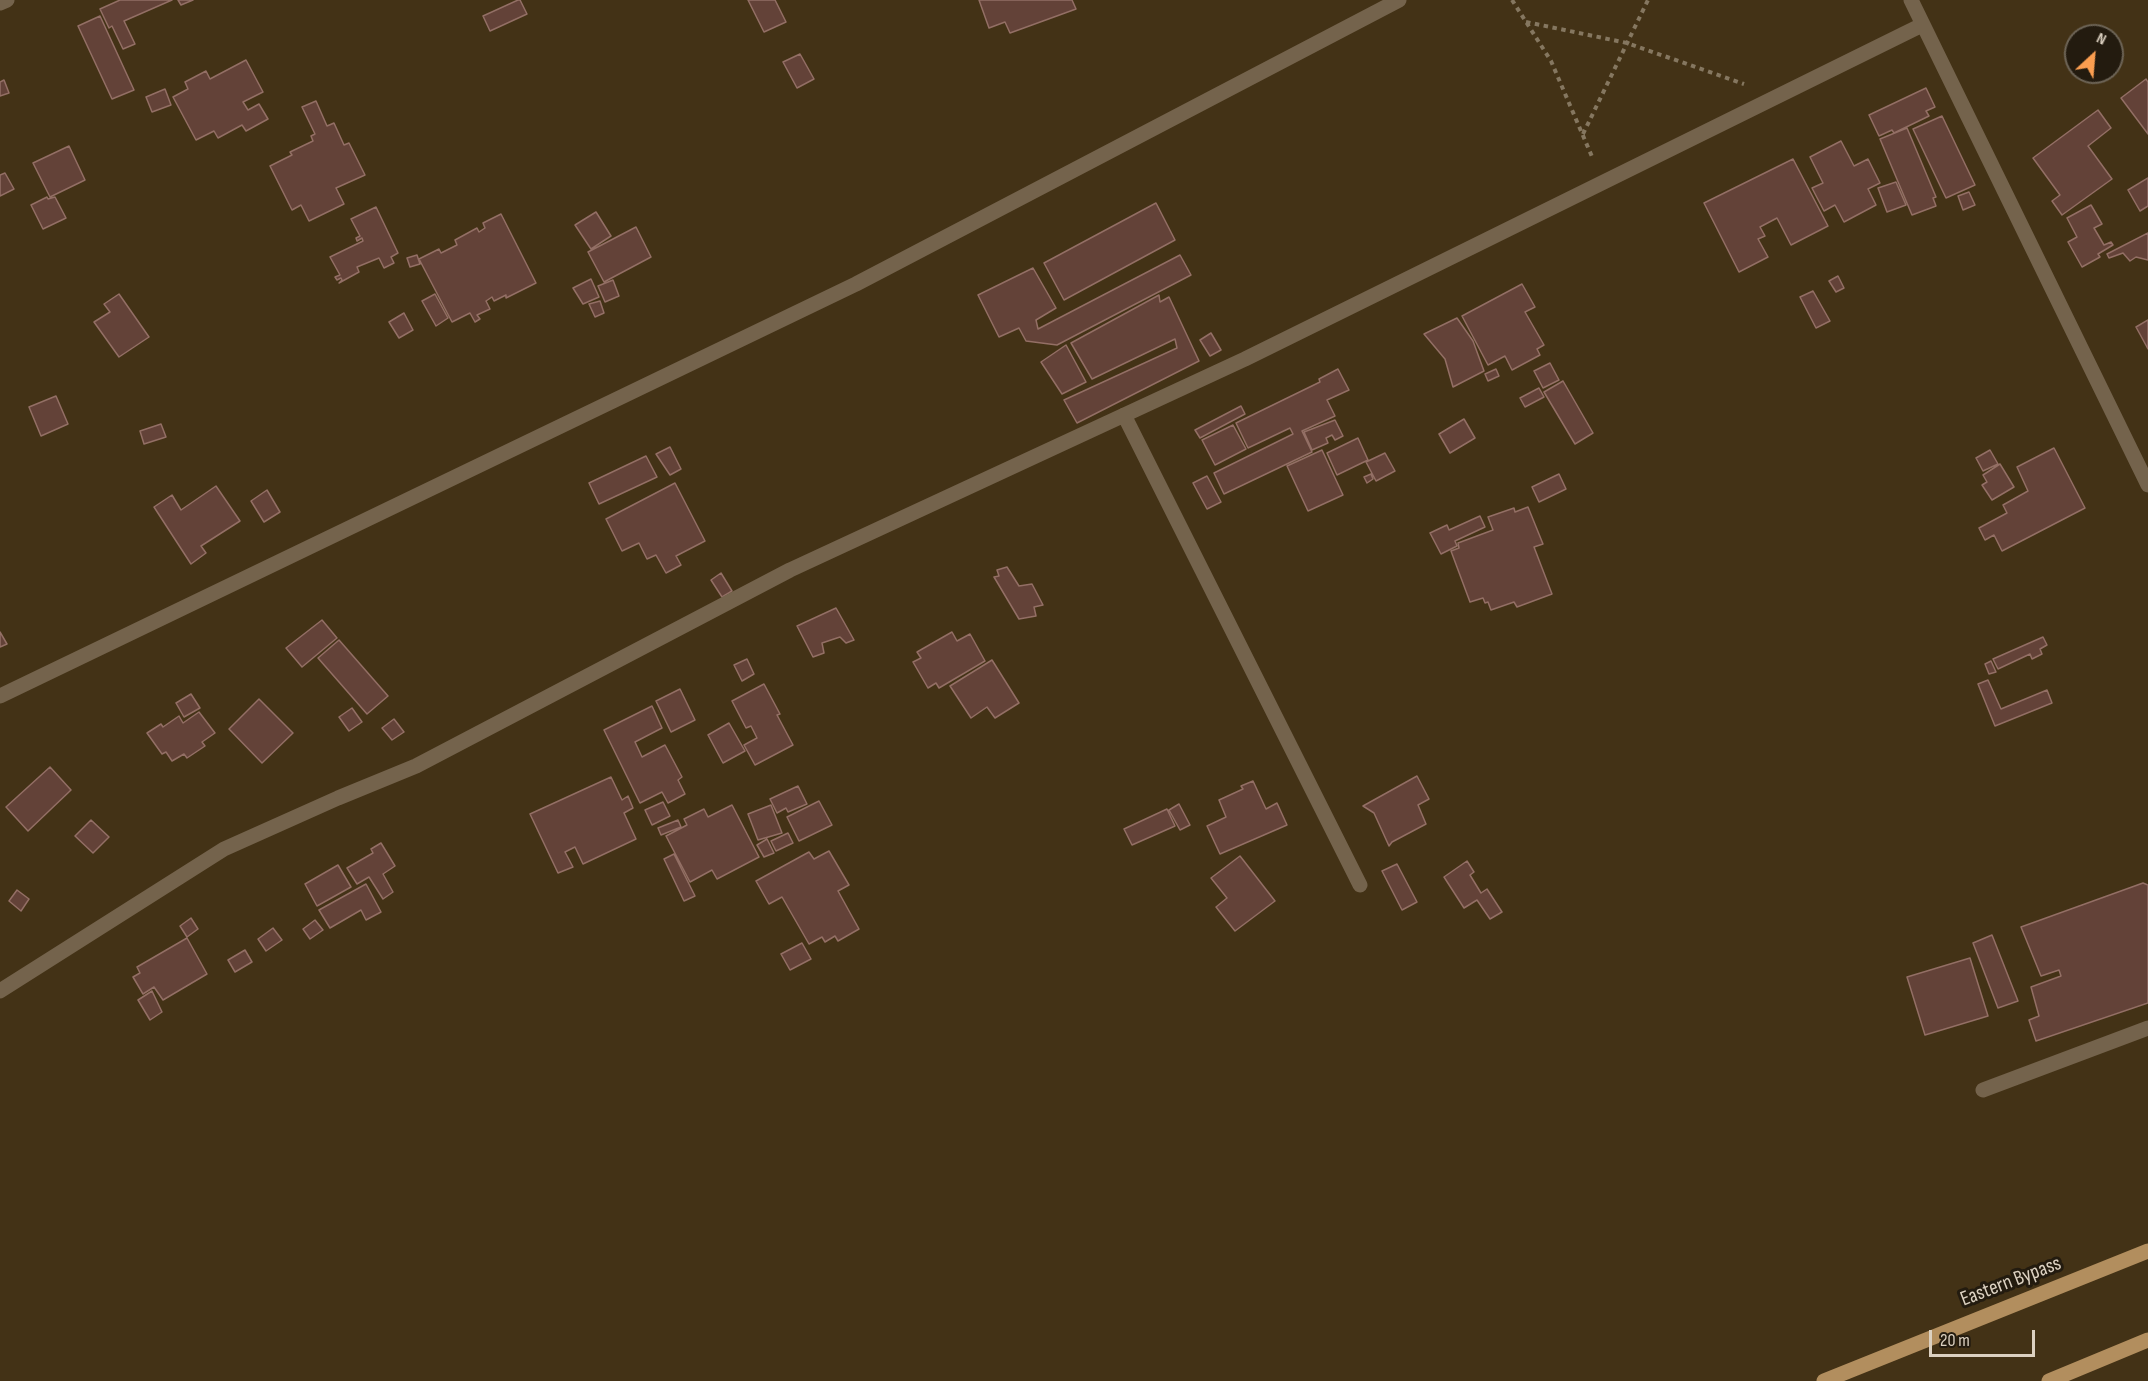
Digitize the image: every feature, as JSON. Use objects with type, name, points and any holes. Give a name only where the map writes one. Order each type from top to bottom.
[{"type":"main road","name":"Eastern Bypass","points":[[1824,1381],[2148,1251]]},
{"type":"main road","points":[[2049,1381],[2148,1340]]},
{"type":"street","points":[[0,3],[7,0]]},
{"type":"street","points":[[0,696],[856,284],[1399,0]]},
{"type":"street","points":[[1911,0],[2148,485]]},
{"type":"street","points":[[0,991],[224,849],[416,766],[790,570],[1256,354],[1922,25]]},
{"type":"street","points":[[1124,415],[1360,885]]},
{"type":"street","points":[[1983,1090],[2148,1028]]},
{"type":"path","points":[[1512,0],[1551,61],[1602,182]]},
{"type":"path","points":[[1583,135],[1648,0]]},
{"type":"path","points":[[1526,22],[1627,43],[1778,96]]},
{"type":"building","points":[[120,0],[172,0],[124,21],[135,44],[123,49],[112,26],[109,28],[100,9]]},
{"type":"building","points":[[178,0],[193,0],[181,5]]},
{"type":"building","points":[[518,0],[527,14],[490,31],[483,16]]},
{"type":"building","points":[[748,0],[775,0],[786,22],[764,32]]},
{"type":"building","points":[[979,0],[1072,0],[1076,9],[1010,33],[1005,22],[989,28]]},
{"type":"building","points":[[100,16],[134,90],[112,99],[78,26]]},
{"type":"building","points":[[800,54],[814,79],[797,88],[783,62]]},
{"type":"building","points":[[246,60],[263,92],[243,102],[248,110],[259,104],[268,119],[246,131],[242,125],[218,138],[214,131],[196,140],[173,97],[188,89],[185,82],[206,71],[210,79]]},
{"type":"building","points":[[2146,79],[2148,82],[2148,134],[2121,98]]},
{"type":"building","points":[[4,80],[9,93],[0,96],[0,82]]},
{"type":"building","points":[[1926,88],[1935,107],[1926,111],[1929,116],[1894,133],[1892,130],[1879,136],[1869,115]]},
{"type":"building","points":[[165,89],[171,105],[152,112],[146,97]]},
{"type":"building","points":[[316,101],[327,126],[334,123],[344,145],[349,143],[365,175],[336,188],[344,204],[309,221],[301,205],[292,210],[270,166],[292,155],[290,152],[313,141],[311,136],[315,134],[302,107]]},
{"type":"building","points":[[2098,110],[2111,128],[2088,146],[2112,179],[2062,215],[2052,201],[2060,195],[2033,158]]},
{"type":"building","points":[[1942,116],[1975,185],[1946,198],[1913,129]]},
{"type":"building","points":[[1907,128],[1936,197],[1933,198],[1936,206],[1912,215],[1880,139]]},
{"type":"building","points":[[1841,141],[1854,166],[1868,159],[1880,183],[1868,189],[1876,205],[1844,222],[1835,205],[1824,211],[1812,188],[1823,183],[1810,157]]},
{"type":"building","points":[[69,146],[85,180],[50,197],[33,163]]},
{"type":"building","points":[[1793,159],[1828,226],[1791,245],[1777,218],[1760,227],[1765,236],[1758,239],[1768,257],[1739,272],[1704,203]]},
{"type":"building","points":[[5,173],[14,189],[0,196],[0,175]]},
{"type":"building","points":[[2148,178],[2148,206],[2140,211],[2128,190]]},
{"type":"building","points":[[1896,182],[1906,205],[1887,212],[1878,188]]},
{"type":"building","points":[[1969,192],[1975,205],[1963,210],[1958,196]]},
{"type":"building","points":[[47,197],[48,199],[55,197],[66,218],[43,229],[31,205]]},
{"type":"building","points":[[1156,203],[1175,240],[1064,300],[1044,263]]},
{"type":"building","points":[[2091,205],[2102,224],[2094,228],[2104,245],[2111,242],[2113,245],[2098,254],[2100,257],[2082,267],[2068,242],[2077,237],[2067,218]]},
{"type":"building","points":[[376,207],[398,253],[391,257],[394,263],[384,268],[379,258],[357,267],[359,272],[339,283],[342,280],[341,278],[337,280],[335,277],[340,275],[330,257],[363,241],[362,238],[357,241],[356,238],[360,236],[351,219]]},
{"type":"building","points":[[596,212],[611,236],[591,249],[575,225]]},
{"type":"building","points":[[501,214],[536,283],[506,298],[506,295],[494,301],[492,297],[486,301],[490,309],[477,315],[480,319],[475,322],[470,313],[452,322],[419,259],[439,249],[441,253],[457,245],[455,240],[477,228],[479,232],[485,228],[483,223]]},
{"type":"building","points":[[636,227],[651,257],[604,282],[588,252]]},
{"type":"building","points":[[2148,233],[2148,260],[2136,257],[2130,261],[2123,253],[2109,258],[2107,254]]},
{"type":"building","points":[[417,255],[420,264],[410,267],[407,258]]},
{"type":"building","points":[[1180,255],[1191,275],[1057,345],[1026,341],[1019,328],[999,337],[978,295],[1033,268],[1056,308],[1036,320],[1038,329]]},
{"type":"building","points":[[1838,276],[1844,288],[1836,292],[1829,281]]},
{"type":"building","points":[[591,279],[599,297],[583,304],[573,288]]},
{"type":"building","points":[[613,280],[619,296],[605,302],[598,286]]},
{"type":"building","points":[[1522,284],[1535,307],[1525,312],[1544,345],[1537,349],[1540,355],[1512,370],[1505,356],[1488,365],[1462,316]]},
{"type":"building","points":[[1813,291],[1830,321],[1816,328],[1800,297]]},
{"type":"building","points":[[119,294],[149,337],[119,357],[94,322],[110,312],[104,304]]},
{"type":"building","points":[[435,294],[448,318],[436,326],[422,301]]},
{"type":"building","points":[[1159,295],[1160,302],[1169,297],[1199,361],[1077,423],[1064,400],[1177,348],[1175,339],[1092,379],[1071,343]]},
{"type":"building","points":[[600,301],[604,313],[595,317],[589,304]]},
{"type":"building","points":[[404,313],[413,330],[399,338],[389,322]]},
{"type":"building","points":[[1457,318],[1473,341],[1484,371],[1453,387],[1445,359],[1424,334]]},
{"type":"building","points":[[2148,320],[2148,349],[2136,327]]},
{"type":"building","points":[[1211,333],[1221,350],[1210,356],[1200,340]]},
{"type":"building","points":[[1066,345],[1086,382],[1062,394],[1041,362]]},
{"type":"building","points":[[1550,363],[1559,380],[1543,388],[1534,371]]},
{"type":"building","points":[[1338,369],[1349,390],[1327,400],[1335,416],[1302,431],[1312,452],[1224,494],[1214,473],[1293,434],[1290,428],[1248,448],[1236,423],[1320,382],[1319,379]]},
{"type":"building","points":[[1496,369],[1499,376],[1488,381],[1485,374]]},
{"type":"building","points":[[1563,381],[1593,433],[1575,444],[1544,392]]},
{"type":"building","points":[[1539,388],[1544,397],[1525,407],[1520,398]]},
{"type":"building","points":[[56,396],[68,424],[41,436],[29,407]]},
{"type":"building","points":[[1241,406],[1245,414],[1200,438],[1195,430]]},
{"type":"building","points":[[1464,419],[1475,438],[1450,453],[1439,434]]},
{"type":"building","points":[[1335,420],[1343,436],[1335,440],[1332,435],[1326,438],[1328,443],[1312,450],[1304,432]]},
{"type":"building","points":[[161,424],[166,437],[144,444],[140,431]]},
{"type":"building","points":[[1233,425],[1246,449],[1215,465],[1202,440]]},
{"type":"building","points":[[1358,438],[1368,460],[1337,475],[1327,453]]},
{"type":"building","points":[[670,447],[681,469],[670,475],[656,454]]},
{"type":"building","points":[[2054,448],[2085,508],[2002,551],[1994,535],[1985,540],[1979,528],[2007,513],[2003,505],[2028,491],[2017,467]]},
{"type":"building","points":[[1322,450],[1343,495],[1308,511],[1287,466]]},
{"type":"building","points":[[1990,450],[1998,464],[1983,471],[1976,458]]},
{"type":"building","points":[[1385,453],[1395,471],[1376,481],[1366,462]]},
{"type":"building","points":[[646,456],[657,477],[599,504],[589,483]]},
{"type":"building","points":[[2000,464],[2014,487],[1992,500],[1982,485],[1987,482],[1983,475]]},
{"type":"building","points":[[1371,474],[1373,479],[1367,483],[1364,477]]},
{"type":"building","points":[[1559,474],[1566,489],[1539,502],[1532,487]]},
{"type":"building","points":[[1207,476],[1221,502],[1207,509],[1193,483]]},
{"type":"building","points":[[675,483],[705,541],[676,556],[681,565],[666,573],[656,555],[647,559],[639,543],[622,551],[606,519]]},
{"type":"building","points":[[216,486],[240,521],[201,546],[206,553],[191,564],[154,507],[172,495],[181,510]]},
{"type":"building","points":[[267,490],[280,512],[264,522],[251,501]]},
{"type":"building","points":[[1528,507],[1543,544],[1534,547],[1552,594],[1517,607],[1514,602],[1491,610],[1488,602],[1485,603],[1483,598],[1470,602],[1451,551],[1459,548],[1458,543],[1493,530],[1488,517],[1514,508],[1515,512]]},
{"type":"building","points":[[1480,516],[1485,527],[1455,541],[1457,546],[1441,554],[1430,533],[1447,525],[1449,530]]},
{"type":"building","points":[[1007,567],[1019,586],[1032,584],[1043,605],[1034,607],[1036,616],[1019,619],[994,577],[999,576],[997,570]]},
{"type":"building","points":[[721,573],[732,591],[722,597],[711,580]]},
{"type":"building","points":[[836,608],[854,640],[846,643],[840,637],[822,643],[824,653],[813,657],[797,626]]},
{"type":"building","points":[[322,620],[337,638],[302,667],[286,648]]},
{"type":"building","points":[[0,632],[7,644],[0,647]]},
{"type":"building","points":[[952,632],[957,641],[970,634],[985,661],[939,688],[936,683],[928,688],[913,662],[921,658],[917,652]]},
{"type":"building","points":[[2043,637],[2047,645],[2040,649],[2042,654],[2032,659],[2030,654],[1998,669],[1993,659]]},
{"type":"building","points":[[339,640],[388,696],[367,714],[318,658]]},
{"type":"building","points":[[747,659],[754,674],[742,681],[734,665]]},
{"type":"building","points":[[992,660],[1019,703],[995,718],[987,707],[971,718],[950,686]]},
{"type":"building","points":[[1991,661],[1996,672],[1989,674],[1985,664]]},
{"type":"building","points":[[1988,680],[2001,709],[2047,690],[2052,703],[1995,726],[1978,684]]},
{"type":"building","points":[[764,684],[793,745],[755,765],[744,745],[757,738],[751,726],[746,728],[732,701]]},
{"type":"building","points":[[680,689],[695,720],[671,732],[656,701]]},
{"type":"building","points":[[191,694],[200,708],[184,717],[176,703]]},
{"type":"building","points":[[259,699],[293,733],[262,763],[229,729]]},
{"type":"building","points":[[652,706],[662,728],[635,742],[642,757],[665,745],[682,777],[678,780],[685,794],[668,803],[662,792],[640,803],[604,730]]},
{"type":"building","points":[[352,708],[362,722],[349,731],[339,717]]},
{"type":"building","points":[[199,712],[215,733],[202,742],[205,746],[187,758],[184,754],[172,761],[166,752],[162,754],[147,733],[161,724],[163,727],[179,716],[183,723]]},
{"type":"building","points":[[394,719],[404,732],[392,740],[382,728]]},
{"type":"building","points":[[729,723],[745,751],[723,763],[708,735]]},
{"type":"building","points":[[50,767],[71,790],[28,831],[6,807]]},
{"type":"building","points":[[1417,776],[1429,799],[1418,805],[1426,824],[1392,842],[1389,846],[1374,813],[1363,806]]},
{"type":"building","points":[[611,777],[622,800],[628,796],[633,808],[624,813],[636,839],[583,864],[575,847],[565,852],[573,867],[558,873],[530,814]]},
{"type":"building","points":[[1253,781],[1266,809],[1277,803],[1287,825],[1220,854],[1207,826],[1226,817],[1219,800],[1243,789],[1241,786]]},
{"type":"building","points":[[798,786],[807,804],[788,812],[786,808],[777,813],[770,799]]},
{"type":"building","points":[[819,801],[832,825],[799,841],[787,817]]},
{"type":"building","points":[[663,802],[670,816],[652,825],[645,810]]},
{"type":"building","points":[[1179,804],[1190,825],[1180,830],[1169,810]]},
{"type":"building","points":[[732,805],[759,857],[717,879],[712,870],[690,882],[666,836],[687,825],[684,819],[704,809],[708,817]]},
{"type":"building","points":[[771,805],[782,833],[758,840],[748,814]]},
{"type":"building","points":[[1167,809],[1175,826],[1132,845],[1124,829]]},
{"type":"building","points":[[91,820],[109,837],[93,853],[75,836]]},
{"type":"building","points":[[678,820],[681,827],[661,835],[658,828]]},
{"type":"building","points":[[788,833],[793,843],[776,851],[771,841]]},
{"type":"building","points":[[767,839],[774,853],[764,857],[757,845]]},
{"type":"building","points":[[381,843],[395,866],[383,874],[393,892],[383,899],[369,877],[357,884],[347,868],[373,853],[371,849]]},
{"type":"building","points":[[829,851],[849,885],[838,891],[859,929],[838,941],[835,936],[825,942],[822,937],[809,944],[782,897],[769,904],[756,881],[809,852],[814,859]]},
{"type":"building","points":[[674,854],[695,896],[684,901],[664,859]]},
{"type":"building","points":[[1240,856],[1275,901],[1235,931],[1216,907],[1227,898],[1211,878]]},
{"type":"building","points":[[1467,861],[1474,872],[1470,875],[1481,893],[1487,889],[1502,912],[1490,919],[1477,900],[1464,908],[1444,877]]},
{"type":"building","points":[[1397,864],[1417,902],[1402,910],[1382,871]]},
{"type":"building","points":[[338,865],[351,887],[317,906],[305,884]]},
{"type":"building","points":[[2143,883],[2148,885],[2148,1003],[2036,1041],[2029,1020],[2039,1016],[2031,987],[2061,976],[2059,970],[2041,976],[2021,927]]},
{"type":"building","points":[[366,884],[381,912],[366,920],[361,910],[330,928],[319,910]]},
{"type":"building","points":[[17,890],[29,899],[21,911],[9,901]]},
{"type":"building","points":[[191,918],[198,929],[187,937],[180,926]]},
{"type":"building","points":[[315,920],[323,930],[310,939],[303,929]]},
{"type":"building","points":[[273,928],[282,940],[266,951],[258,939]]},
{"type":"building","points":[[1992,935],[2018,1001],[1998,1008],[1973,943]]},
{"type":"building","points":[[187,938],[207,974],[163,1000],[154,987],[143,994],[133,977],[140,973],[137,967]]},
{"type":"building","points":[[802,943],[811,959],[790,970],[781,954]]},
{"type":"building","points":[[245,950],[252,962],[235,972],[228,960]]},
{"type":"building","points":[[1970,958],[1988,1016],[1925,1035],[1907,977]]},
{"type":"building","points":[[152,991],[162,1012],[150,1020],[138,1000]]}]
